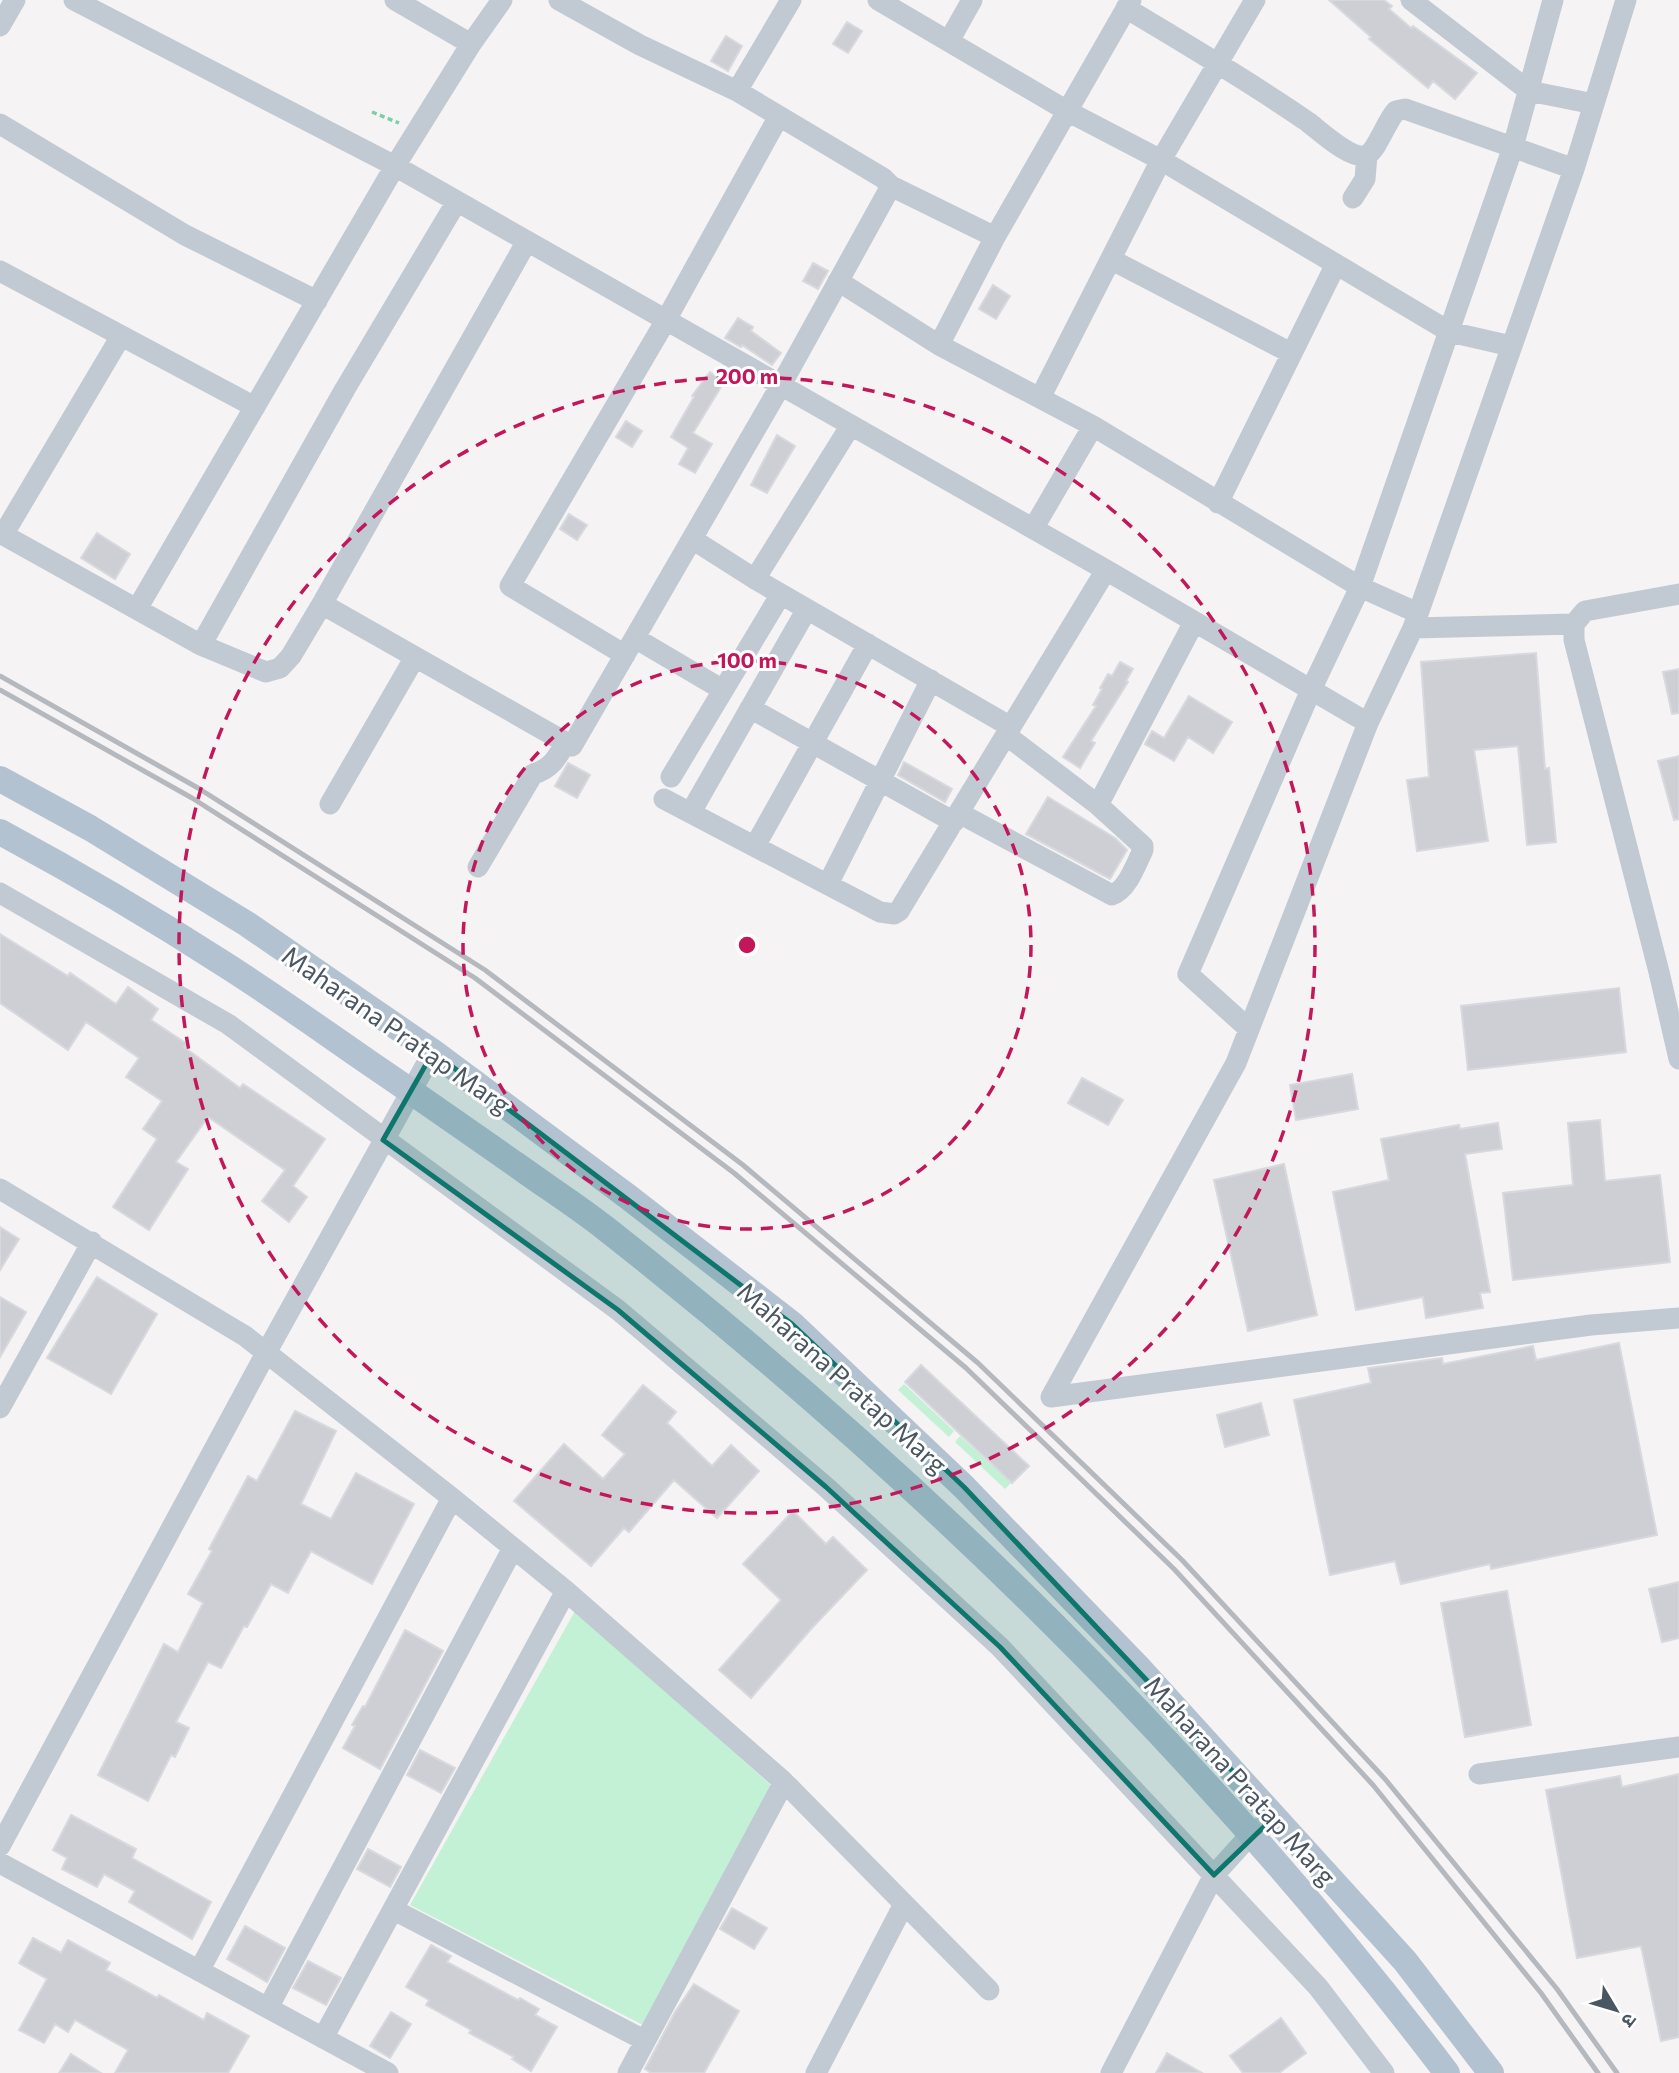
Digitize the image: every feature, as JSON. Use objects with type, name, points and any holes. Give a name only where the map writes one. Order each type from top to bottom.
[{"type":"main road","name":"Maharana Pratap Marg","points":[[0,779],[90,828],[247,924],[433,1052],[627,1196],[792,1324],[964,1487],[1138,1667],[1405,1961],[1491,2073]]},
{"type":"main road","name":"Maharana Pratap Marg","points":[[0,831],[226,965],[410,1090],[602,1225],[764,1359],[934,1508],[1111,1684],[1252,1833],[1378,1983],[1447,2073]]},
{"type":"street","points":[[0,26],[15,0]]},
{"type":"street","points":[[74,0],[395,166],[1106,570],[1368,723]]},
{"type":"street","points":[[395,0],[471,44]]},
{"type":"street","points":[[136,609],[395,166],[471,44],[502,0]]},
{"type":"street","points":[[559,0],[640,44],[737,91],[883,178],[891,187],[995,237]]},
{"type":"street","points":[[737,91],[791,0]]},
{"type":"street","points":[[878,0],[1069,112],[1161,160],[1450,332],[1511,346]]},
{"type":"street","points":[[949,41],[972,0]]},
{"type":"street","points":[[1040,398],[1161,160],[1255,0]]},
{"type":"street","points":[[1411,0],[1432,8],[1528,91],[1594,104]]},
{"type":"street","points":[[1249,1029],[1188,974],[1311,690],[1360,587],[1513,147],[1553,0]]},
{"type":"street","points":[[1626,0],[1574,169],[1415,620],[1368,723],[1236,1063],[1051,1397],[1591,1325],[1679,1318]]},
{"type":"street","points":[[939,345],[995,237],[1069,112],[1128,4],[1348,152],[1358,156],[1367,155],[1373,150],[1390,118],[1396,111],[1405,109],[1574,169]]},
{"type":"street","points":[[723,690],[630,647],[510,586],[666,320],[779,116]]},
{"type":"street","points":[[0,124],[185,235],[317,301]]},
{"type":"street","points":[[1353,198],[1365,179],[1367,155]]},
{"type":"street","points":[[321,604],[572,746],[781,385],[891,187]]},
{"type":"street","points":[[201,645],[345,389],[457,201]]},
{"type":"street","points":[[121,336],[2,534],[201,645],[253,668],[266,672],[274,671],[291,656],[527,241]]},
{"type":"street","points":[[1112,260],[1291,353]]},
{"type":"street","points":[[1218,503],[1336,264]]},
{"type":"street","points":[[3,280],[121,336],[255,407]]},
{"type":"street","points":[[838,281],[939,345],[1093,426],[1415,620],[1574,624]]},
{"type":"street","points":[[755,579],[850,425]]},
{"type":"street","points":[[1033,529],[1093,426]]},
{"type":"street","points":[[692,539],[755,579],[931,680],[1009,731],[1098,804],[1143,846],[1143,850],[1125,884],[1118,893],[1112,895],[880,780],[750,708]]},
{"type":"street","points":[[664,799],[880,912],[894,914],[904,905],[1106,570]]},
{"type":"street","points":[[671,777],[781,594]]},
{"type":"street","points":[[1679,594],[1585,611],[1574,624],[1574,640],[1679,1059]]},
{"type":"street","points":[[691,812],[807,609]]},
{"type":"street","points":[[1098,804],[1194,622]]},
{"type":"street","points":[[755,846],[868,644]]},
{"type":"street","points":[[330,804],[415,657]]},
{"type":"street","points":[[828,884],[931,680]]},
{"type":"street","points":[[478,867],[533,774],[544,771],[554,762],[566,742]]},
{"type":"street","points":[[0,893],[228,1024],[618,1310],[826,1487],[1000,1647],[1318,1987],[1384,2073]]},
{"type":"street","points":[[0,1846],[433,1052]]},
{"type":"street","points":[[0,1189],[245,1336],[452,1497],[566,1591],[784,1782],[989,1990]]},
{"type":"street","points":[[3,1397],[92,1242]]},
{"type":"street","points":[[199,1971],[452,1497]]},
{"type":"street","points":[[268,2008],[513,1548]]},
{"type":"street","points":[[323,2038],[566,1591]]},
{"type":"street","points":[[1479,1774],[1679,1746]]},
{"type":"street","points":[[628,2073],[784,1782]]},
{"type":"street","points":[[1111,2073],[1214,1875],[1252,1833],[1275,1816]]},
{"type":"street","points":[[0,1863],[388,2073]]},
{"type":"street","points":[[816,2073],[904,1904]]},
{"type":"street","points":[[394,1910],[644,2040]]},
{"type":"path","points":[[372,112],[418,131]]},
{"type":"highlighted area","points":[[433,1052],[792,1324],[964,1487],[1275,1816],[1214,1875],[1000,1647],[826,1487],[618,1310],[383,1140]]},
{"type":"green space","points":[[904,1384],[954,1431],[949,1437],[898,1390]]},
{"type":"green space","points":[[960,1436],[1011,1483],[1005,1489],[955,1442]]},
{"type":"green space","points":[[575,1611],[774,1788],[643,2025],[410,1905]]},
{"type":"building","points":[[1329,0],[1384,0],[1392,6],[1389,9],[1411,28],[1413,26],[1477,73],[1455,99],[1433,81],[1428,88],[1369,39],[1371,37]]},
{"type":"building","points":[[847,22],[862,31],[848,53],[833,44]]},
{"type":"building","points":[[726,36],[742,46],[728,71],[711,61]]},
{"type":"building","points":[[813,263],[828,271],[818,289],[803,281]]},
{"type":"building","points":[[993,285],[1010,296],[996,319],[979,309]]},
{"type":"building","points":[[738,318],[753,327],[751,331],[781,353],[772,365],[742,345],[741,347],[725,338]]},
{"type":"building","points":[[710,372],[724,382],[693,433],[712,444],[695,473],[679,464],[688,448],[671,437],[694,397],[692,396]]},
{"type":"building","points":[[626,421],[642,431],[632,447],[616,437]]},
{"type":"building","points":[[777,435],[795,446],[767,493],[751,485]]},
{"type":"building","points":[[569,514],[587,525],[577,540],[560,529]]},
{"type":"building","points":[[97,533],[130,554],[115,579],[81,558]]},
{"type":"building","points":[[1536,653],[1545,769],[1549,768],[1556,842],[1527,845],[1518,746],[1474,750],[1488,841],[1417,851],[1407,780],[1429,777],[1421,662]]},
{"type":"building","points":[[1120,662],[1133,669],[1126,681],[1128,682],[1091,741],[1095,743],[1080,768],[1063,757],[1096,706],[1093,705],[1108,674],[1112,676]]},
{"type":"building","points":[[1679,669],[1679,713],[1672,714],[1663,672]]},
{"type":"building","points":[[1189,696],[1232,722],[1213,753],[1188,737],[1174,761],[1145,744],[1152,731],[1164,738]]},
{"type":"building","points":[[1679,756],[1679,819],[1674,820],[1658,761]]},
{"type":"building","points":[[904,762],[952,789],[945,802],[898,775]]},
{"type":"building","points":[[568,763],[590,775],[577,798],[555,786]]},
{"type":"building","points":[[1048,797],[1115,838],[1127,850],[1110,879],[1026,834]]},
{"type":"building","points":[[0,934],[68,976],[70,973],[116,1004],[128,987],[158,1009],[151,1020],[187,1044],[184,1047],[240,1088],[243,1084],[325,1139],[293,1186],[307,1197],[289,1222],[262,1201],[285,1170],[208,1117],[176,1162],[188,1169],[149,1230],[113,1207],[157,1139],[143,1129],[162,1101],[126,1077],[139,1058],[86,1022],[68,1050],[0,1003]]},
{"type":"building","points":[[1619,988],[1626,1052],[1468,1070],[1461,1006]]},
{"type":"building","points":[[1352,1074],[1358,1109],[1296,1120],[1290,1085]]},
{"type":"building","points":[[1082,1078],[1123,1100],[1108,1125],[1068,1103]]},
{"type":"building","points":[[1600,1120],[1605,1181],[1660,1175],[1670,1262],[1513,1280],[1503,1193],[1573,1185],[1568,1123]]},
{"type":"building","points":[[1498,1123],[1502,1149],[1465,1154],[1490,1292],[1480,1293],[1483,1308],[1426,1318],[1423,1297],[1356,1310],[1333,1192],[1389,1180],[1381,1139],[1459,1125],[1460,1129]]},
{"type":"building","points":[[1284,1164],[1317,1315],[1248,1331],[1214,1180]]},
{"type":"building","points":[[0,1227],[19,1239],[0,1270]]},
{"type":"building","points":[[97,1277],[157,1314],[111,1394],[47,1358]]},
{"type":"building","points":[[0,1297],[26,1312],[0,1357]]},
{"type":"building","points":[[1619,1343],[1657,1535],[1491,1569],[1490,1564],[1401,1584],[1395,1561],[1330,1575],[1294,1400],[1371,1383],[1368,1368],[1442,1358],[1443,1364],[1533,1346],[1536,1360]]},
{"type":"building","points":[[921,1365],[1029,1466],[1012,1483],[905,1382]]},
{"type":"building","points":[[643,1385],[676,1412],[667,1423],[712,1466],[731,1445],[759,1471],[717,1518],[674,1480],[629,1532],[624,1528],[591,1566],[514,1501],[564,1444],[603,1479],[625,1454],[602,1435]]},
{"type":"building","points":[[1261,1403],[1269,1435],[1225,1447],[1217,1415]]},
{"type":"building","points":[[295,1411],[336,1431],[301,1504],[331,1519],[356,1473],[414,1504],[372,1584],[311,1551],[288,1593],[271,1584],[221,1668],[208,1662],[176,1722],[189,1728],[175,1757],[171,1755],[148,1801],[98,1775],[164,1644],[178,1652],[203,1603],[188,1594],[212,1551],[209,1549],[248,1476],[257,1481]]},
{"type":"building","points":[[793,1511],[826,1544],[833,1537],[867,1570],[751,1698],[719,1670],[781,1600],[743,1564]]},
{"type":"building","points":[[1679,1582],[1679,1638],[1662,1642],[1649,1589]]},
{"type":"building","points":[[1507,1591],[1531,1725],[1465,1737],[1441,1603]]},
{"type":"building","points":[[405,1630],[443,1651],[380,1769],[343,1748],[355,1726],[352,1725],[363,1706],[365,1707]]},
{"type":"building","points":[[420,1750],[455,1768],[441,1793],[407,1775]]},
{"type":"building","points":[[1679,1774],[1679,2037],[1661,2041],[1641,1946],[1577,1958],[1546,1790],[1620,1776],[1622,1787]]},
{"type":"building","points":[[71,1815],[136,1849],[132,1858],[211,1902],[192,1939],[129,1902],[135,1891],[104,1874],[97,1887],[62,1869],[67,1858],[53,1850]]},
{"type":"building","points":[[368,1849],[401,1867],[390,1887],[357,1869]]},
{"type":"building","points":[[732,1908],[767,1928],[754,1949],[720,1929]]},
{"type":"building","points":[[245,1926],[285,1948],[267,1982],[227,1959]]},
{"type":"building","points":[[33,1938],[61,1953],[68,1940],[110,1963],[106,1970],[157,1998],[159,1995],[204,2020],[207,2013],[249,2036],[228,2073],[115,2073],[128,2050],[75,2020],[68,2032],[55,2024],[44,2043],[19,2030],[47,1979],[19,1963]]},
{"type":"building","points":[[431,1945],[451,1956],[447,1962],[539,2009],[535,2015],[557,2027],[531,2071],[512,2059],[514,2057],[469,2033],[471,2030],[426,2005],[429,2000],[406,1987]]},
{"type":"building","points":[[308,1961],[341,1978],[326,2005],[293,1988]]},
{"type":"building","points":[[694,1984],[739,2011],[704,2073],[651,2073],[645,2069],[675,2012]]},
{"type":"building","points":[[391,2012],[411,2024],[390,2058],[370,2046]]},
{"type":"building","points":[[1281,2018],[1306,2053],[1279,2073],[1243,2073],[1230,2056]]},
{"type":"building","points":[[1167,2053],[1202,2073],[1156,2073]]},
{"type":"building","points":[[71,2054],[101,2073],[59,2073]]},
{"type":"railway","points":[[0,676],[198,788],[485,970],[743,1165],[978,1363],[1182,1560],[1385,1779],[1557,1989],[1617,2073]]},
{"type":"railway","points":[[0,690],[192,798],[475,978],[734,1173],[966,1368],[1174,1569],[1373,1785],[1541,1993],[1598,2073]]}]
